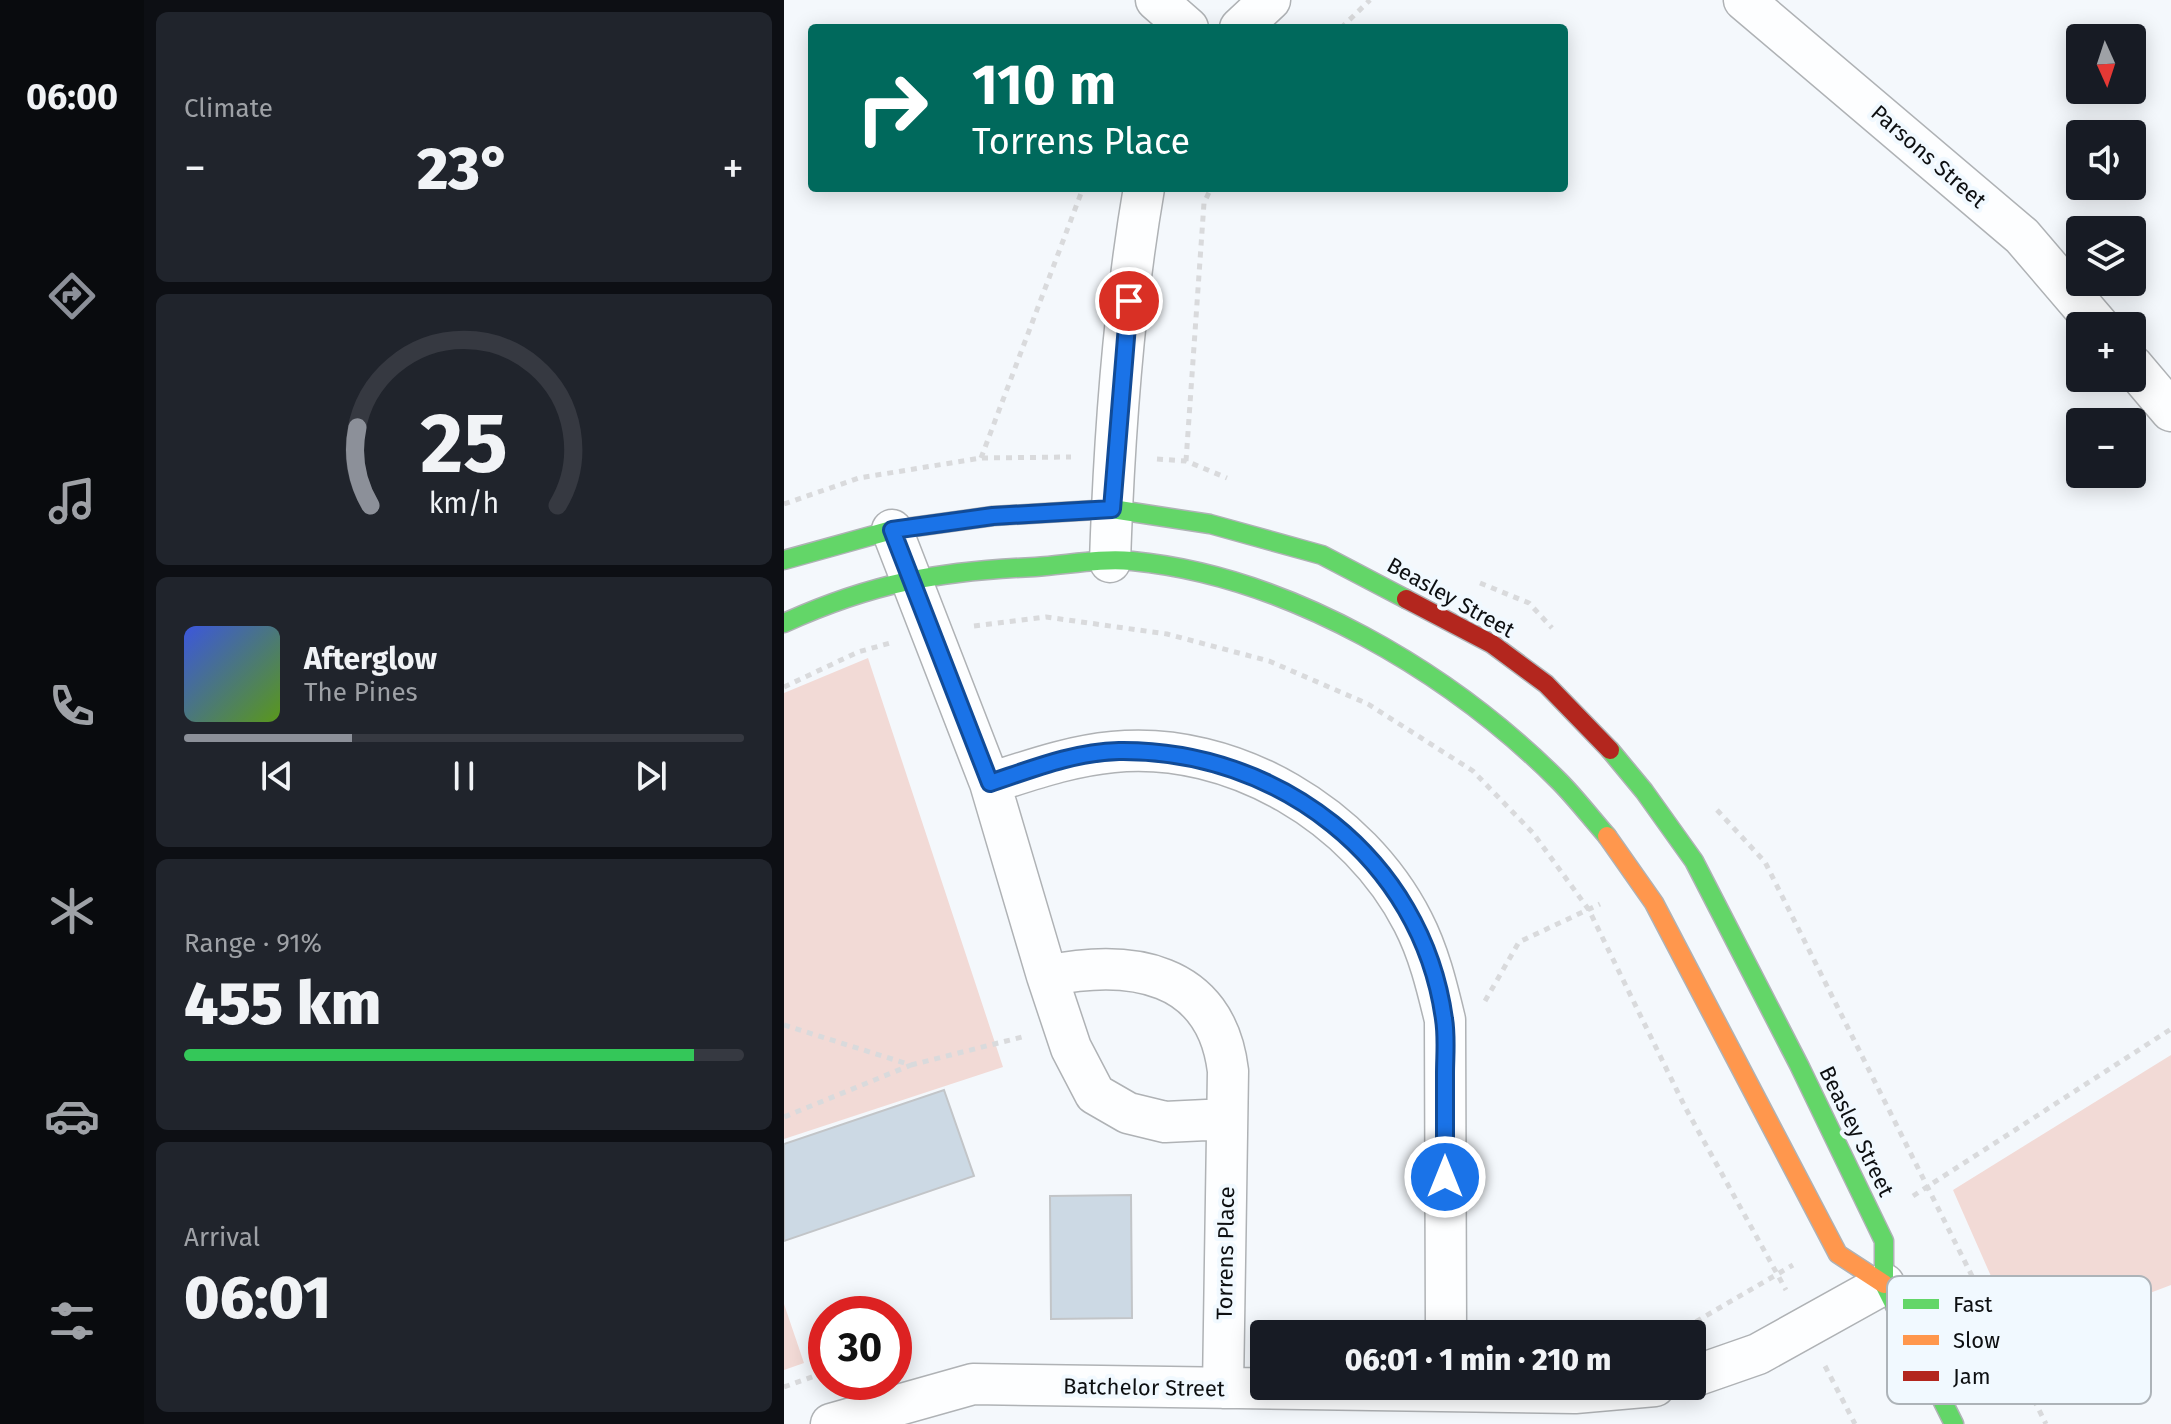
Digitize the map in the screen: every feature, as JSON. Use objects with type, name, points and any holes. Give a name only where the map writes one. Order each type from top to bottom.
[{"type":"main road","name":"Beasley Street","points":[[784,560],[892,530],[993,516],[1112,509],[1210,524],[1322,555],[1492,644],[1546,684],[1590,727],[1644,791],[1694,861],[1799,1065],[1884,1241],[1884,1284],[1887,1290]]},
{"type":"main road","points":[[784,623],[828,603],[913,579],[1008,568],[1131,561],[1204,574],[1269,594],[1379,646],[1475,710],[1537,758],[1589,811],[1643,884],[1838,1254],[1884,1284]]},
{"type":"main road","name":"Beasley Street","points":[[1944,1404],[1954,1424]]},
{"type":"street","points":[[1156,0],[1183,24]]},
{"type":"street","points":[[1244,24],[1270,0]]},
{"type":"street","name":"Parsons Street","points":[[1744,0],[2022,236],[2087,312]]},
{"type":"street","points":[[1110,562],[1134,254],[1143,192]]},
{"type":"street","points":[[2146,382],[2171,411]]},
{"type":"street","points":[[892,530],[990,783],[1071,1048],[1095,1094],[1128,1113],[1165,1122],[1227,1119]]},
{"type":"street","points":[[990,783],[1065,758],[1116,751],[1168,753],[1219,763],[1267,782],[1312,807],[1352,839],[1386,878],[1413,922],[1428,958],[1445,1020],[1446,1320]]},
{"type":"street","name":"Torrens Place","points":[[1047,976],[1108,968],[1139,971],[1169,980],[1185,990],[1210,1018],[1225,1052],[1223,1388]]},
{"type":"street","points":[[1706,1372],[1758,1354],[1884,1284]]},
{"type":"street","name":"Batchelor Street","points":[[831,1424],[973,1384],[1250,1388]]},
{"type":"path","points":[[1345,24],[1370,0]]},
{"type":"path","points":[[981,458],[1081,192]]},
{"type":"path","points":[[1186,461],[1204,203],[1209,192]]},
{"type":"path","points":[[1694,861],[1743,838]]},
{"type":"path","points":[[1480,1010],[1519,942],[1643,884]]},
{"type":"path","points":[[784,1025],[911,1065]]},
{"type":"path","points":[[784,1117],[911,1065],[1064,1026]]},
{"type":"path","points":[[1929,1186],[2171,1029]]},
{"type":"path","points":[[1699,1320],[1777,1274]]},
{"type":"path","points":[[784,1387],[808,1378]]},
{"type":"shaded area","points":[[868,658],[1003,1067],[784,1139],[784,693]]},
{"type":"shaded area","points":[[2171,1055],[2171,1285],[2151,1293],[2151,1276],[1991,1276],[1953,1190]]},
{"type":"shaded area","points":[[784,1304],[804,1363],[784,1370]]},
{"type":"building","points":[[944,1090],[974,1176],[784,1241],[784,1144]]},
{"type":"building","points":[[1131,1195],[1132,1318],[1051,1319],[1050,1196]]},
{"type":"traffic: fast","points":[[784,560],[892,530],[993,516],[1112,509],[1210,524],[1322,555],[1406,599]]},
{"type":"traffic: fast","points":[[784,623],[847,598],[937,576],[1108,560],[1191,570],[1249,586],[1307,608],[1417,667],[1516,741],[1565,788],[1607,836]]},
{"type":"traffic: fast","points":[[1610,750],[1694,861],[1799,1065],[1884,1241],[1884,1284],[1887,1290]]},
{"type":"traffic: fast","points":[[1944,1404],[1954,1424]]},
{"type":"traffic: slow","points":[[1607,836],[1654,903],[1838,1254],[1884,1284]]},
{"type":"traffic: jam","points":[[1406,599],[1492,644],[1546,684],[1610,750]]},
{"type":"route","points":[[1129,301],[1112,509],[993,516],[892,530],[990,783],[1065,758],[1116,751],[1168,753],[1219,763],[1267,782],[1312,807],[1352,839],[1386,878],[1413,922],[1433,970],[1445,1020],[1445,1177]]}]
